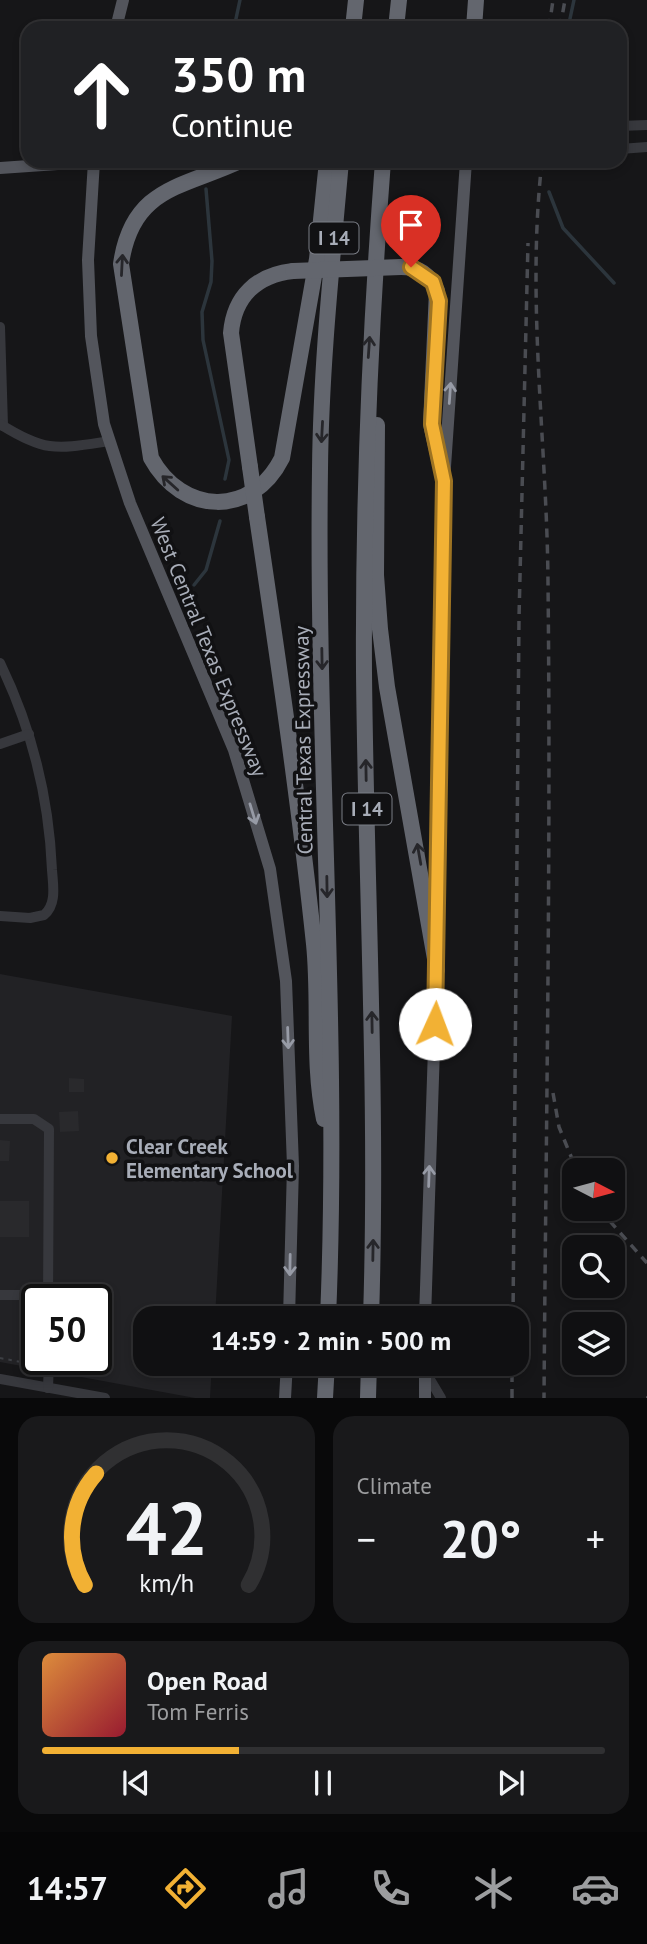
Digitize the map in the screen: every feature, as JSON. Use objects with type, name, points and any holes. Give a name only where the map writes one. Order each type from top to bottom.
[{"type":"highway","points":[[348,0],[351,21]]},
{"type":"highway","points":[[353,21],[356,0]]},
{"type":"highway","points":[[397,21],[399,0]]},
{"type":"highway","points":[[474,21],[476,0]]},
{"type":"highway","points":[[224,168],[209,175],[181,181],[152,200],[127,233],[121,264],[150,458],[158,471],[178,491],[189,497],[219,502],[233,500],[257,490],[275,471],[282,458],[317,259],[326,168]]},
{"type":"highway","name":"Central Texas Expressway","points":[[328,1306],[332,1156],[320,465],[328,315],[340,168]]},
{"type":"highway","name":"I 14","points":[[371,1306],[373,1066],[364,672],[367,380],[382,168]]},
{"type":"highway","points":[[332,1156],[319,1095],[315,951],[298,793],[231,333],[232,320],[240,299],[267,276],[293,271],[401,267],[419,270],[433,282],[438,291],[432,424],[444,481]]},
{"type":"highway","points":[[367,380],[377,427],[376,575],[385,676],[437,970]]},
{"type":"highway","points":[[325,1398],[326,1376]]},
{"type":"highway","points":[[368,1398],[369,1376]]},
{"type":"main road","points":[[118,21],[122,0]]},
{"type":"main road","points":[[0,168],[21,166]]},
{"type":"main road","name":"West Central Texas Expressway","points":[[94,168],[88,260],[91,336],[104,424],[131,503],[234,750],[271,869],[286,981],[292,1166],[289,1306]]},
{"type":"main road","points":[[425,1306],[437,970],[444,481],[466,168]]},
{"type":"main road","points":[[285,1398],[286,1376]]},
{"type":"main road","points":[[425,1376],[425,1398]]},
{"type":"street","points":[[627,126],[647,125]]},
{"type":"street","points":[[627,148],[647,147]]},
{"type":"street","points":[[0,327],[1,425],[28,442],[55,448],[110,441]]},
{"type":"street","points":[[0,663],[29,734],[46,796],[51,843],[52,905],[49,911],[38,918],[0,916]]},
{"type":"street","points":[[0,744],[29,734]]},
{"type":"street","points":[[0,1119],[34,1119],[49,1129],[48,1284]]},
{"type":"street","points":[[0,1295],[21,1295]]},
{"type":"street","points":[[48,1388],[49,1375]]},
{"type":"street","points":[[430,1376],[441,1398]]},
{"type":"street","points":[[0,1379],[105,1398]]},
{"type":"path","points":[[0,1358],[21,1360]]},
{"type":"shaded area","name":"Clear Creek Elementary School","points":[[0,974],[232,1016],[216,1306],[133,1306],[133,1376],[211,1376],[210,1398],[195,1398],[70,1375],[112,1375],[112,1284],[21,1284],[21,1366],[0,1362]]},
{"type":"building","points":[[69,1078],[84,1079],[84,1092],[69,1092]]},
{"type":"building","points":[[78,1111],[79,1131],[60,1132],[59,1112]]},
{"type":"building","points":[[0,1140],[10,1141],[9,1161],[0,1161]]},
{"type":"building","points":[[0,1201],[29,1201],[29,1237],[0,1237]]},
{"type":"waterway","points":[[236,21],[240,0]]},
{"type":"waterway","points":[[570,21],[574,0]]},
{"type":"waterway","points":[[206,189],[212,261],[211,282],[202,312],[203,340],[229,460],[225,479]]},
{"type":"waterway","points":[[549,192],[563,228],[614,283]]},
{"type":"waterway","points":[[194,585],[206,570],[220,521]]},
{"type":"railway","points":[[550,21],[553,0]]},
{"type":"railway","points":[[561,21],[565,0]]},
{"type":"railway","points":[[541,168],[536,266],[547,530],[549,685],[544,1398]]},
{"type":"railway","points":[[513,1306],[519,618],[528,243]]},
{"type":"railway","points":[[553,1093],[559,1127],[572,1158]]},
{"type":"railway","points":[[611,1222],[647,1263]]},
{"type":"railway","points":[[512,1376],[512,1398]]},
{"type":"place","name":"Clear Creek Elementary School","points":[[112,1158]]},
{"type":"route","points":[[411,267],[433,282],[439,301],[432,424],[444,481],[444,611],[435,1024]]}]
